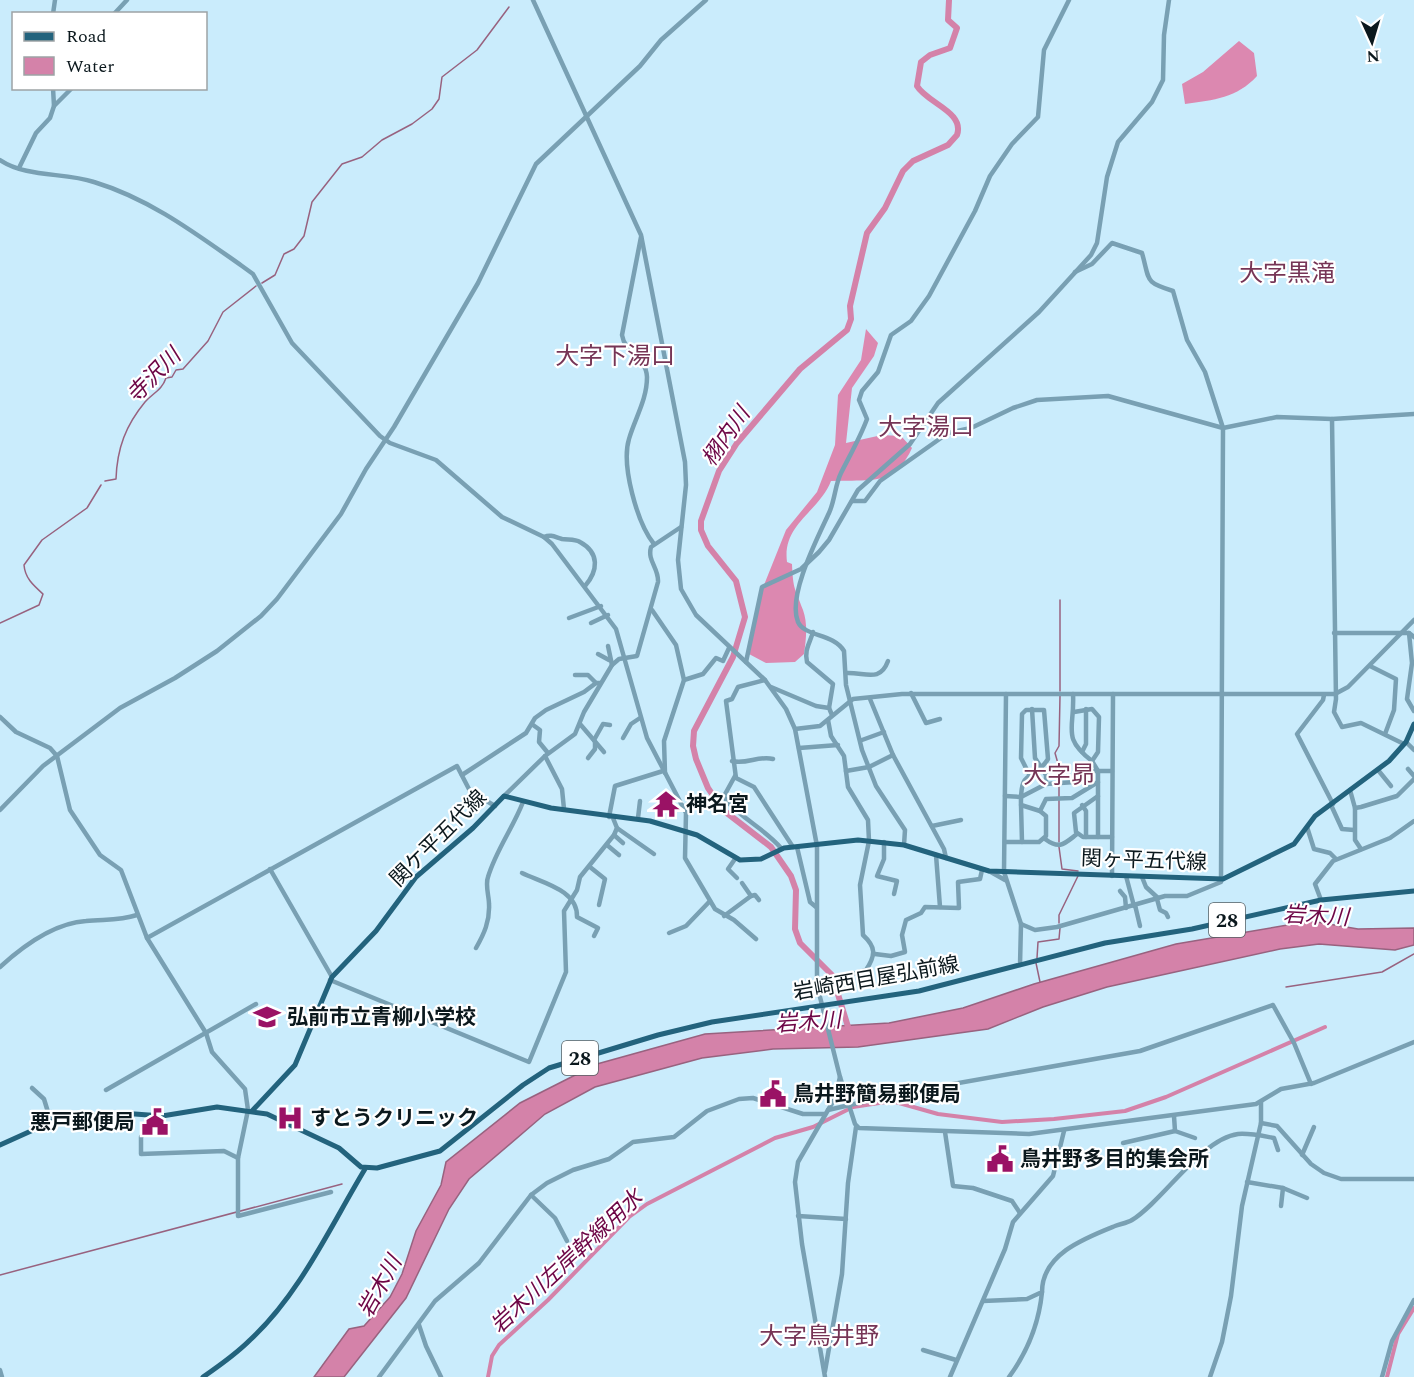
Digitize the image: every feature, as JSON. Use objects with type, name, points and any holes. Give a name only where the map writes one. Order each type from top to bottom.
[{"type":"main road","name":"関ヶ平五代線","points":[[817,846],[849,840],[884,842],[904,845],[986,870],[1005,872],[1223,879],[1294,844],[1315,816],[1378,770],[1405,743],[1414,724]]},
{"type":"main road","name":"関ケ平五代線","points":[[250,1110],[295,1065],[331,979],[376,931],[416,877],[504,796],[564,810],[611,817],[638,818],[704,838],[735,859]]},
{"type":"main road","points":[[735,859],[756,860],[780,849],[817,846]]},
{"type":"main road","name":"岩崎西目屋弘前線","points":[[365,1169],[402,1163],[440,1151],[531,1079],[558,1065],[696,1025],[822,1009],[832,1004],[937,987],[1105,943],[1192,929],[1321,900],[1414,891]]},
{"type":"main road","points":[[0,1145],[51,1122],[121,1113],[167,1115],[210,1107],[250,1110],[267,1114],[339,1148],[365,1169],[313,1259],[283,1304],[250,1340],[203,1377]]},
{"type":"street","points":[[116,12],[127,0]]},
{"type":"street","points":[[533,0],[587,113],[641,235],[684,454],[686,485],[678,572],[684,597],[696,615],[771,687],[795,729],[817,846],[816,970],[822,1009],[856,1127],[852,1143],[839,1300],[825,1375]]},
{"type":"street","points":[[0,810],[32,774],[120,708],[197,664],[261,616],[341,514],[366,469],[386,441],[478,283],[528,177],[547,153],[587,113],[640,66],[661,40],[706,0]]},
{"type":"street","points":[[904,845],[905,830],[876,786],[868,767],[850,701],[844,651],[840,645],[806,630],[798,622],[795,600],[808,562],[833,504],[839,478],[856,447],[867,419],[859,400],[862,391],[878,372],[891,335],[911,321],[945,269],[990,176],[1012,144],[1038,117],[1044,50],[1069,0]]},
{"type":"street","points":[[746,662],[762,587],[774,579],[801,569],[808,562],[829,540],[852,501],[876,472],[910,444],[938,403],[1039,312],[1092,255],[1097,243],[1107,177],[1118,142],[1160,90],[1165,70],[1164,35],[1169,0]]},
{"type":"street","points":[[19,168],[36,133],[50,118],[54,106],[52,90]]},
{"type":"street","points":[[54,106],[70,90]]},
{"type":"street","points":[[0,160],[19,168],[92,181],[150,204],[242,266],[253,274],[292,344],[386,441],[436,460],[502,517],[544,537],[608,615],[620,638],[640,718],[664,772],[684,806],[687,832],[685,858],[710,901],[724,916],[734,920],[756,939]]},
{"type":"street","points":[[641,235],[622,335],[627,348],[645,366],[647,376],[642,404],[627,445],[627,476],[645,532],[654,544]]},
{"type":"street","points":[[1021,924],[1035,930],[1060,927],[1158,898],[1187,896],[1221,882],[1223,879],[1223,428],[1205,372],[1187,340],[1173,291],[1155,286],[1151,282],[1142,253],[1112,243],[1092,264],[1075,272]]},
{"type":"street","points":[[852,501],[865,501],[880,481],[948,433],[971,428],[1037,400],[1108,396],[1223,428],[1277,417],[1332,419],[1414,414]]},
{"type":"street","points":[[1332,419],[1334,711],[1342,727],[1361,723],[1405,743],[1414,750]]},
{"type":"street","points":[[610,663],[637,656],[652,610],[658,582],[657,572],[650,558],[654,544],[681,527]]},
{"type":"street","points":[[544,537],[549,535],[578,540],[587,547],[597,567],[596,572],[585,586]]},
{"type":"street","points":[[568,618],[601,606]]},
{"type":"street","points":[[652,610],[676,645],[684,680],[664,741],[664,772]]},
{"type":"street","points":[[591,623],[608,615]]},
{"type":"street","points":[[795,729],[812,729],[830,718],[850,701],[911,693],[1335,694],[1348,687],[1406,633],[1414,620]]},
{"type":"street","points":[[813,632],[807,643],[807,662],[833,684],[829,708],[831,736],[844,756],[848,787],[868,820],[869,841],[860,885],[863,935],[873,945],[875,954],[866,970],[840,978]]},
{"type":"street","points":[[1334,633],[1406,633],[1414,637]]},
{"type":"street","points":[[1406,633],[1413,663],[1407,699],[1414,711]]},
{"type":"street","points":[[504,796],[547,755],[575,734],[598,683],[610,663],[608,646]]},
{"type":"street","points":[[684,680],[699,677],[716,658],[723,661],[731,649]]},
{"type":"street","points":[[598,654],[610,663]]},
{"type":"street","points":[[846,673],[881,674],[888,661]]},
{"type":"street","points":[[1370,666],[1396,679],[1394,710],[1385,734]]},
{"type":"street","points":[[575,675],[588,675],[598,683]]},
{"type":"street","points":[[765,680],[742,684],[732,699],[726,701],[735,776],[724,796],[744,818],[768,834],[780,849]]},
{"type":"street","points":[[462,775],[533,725],[535,718],[546,710],[598,683]]},
{"type":"street","points":[[771,687],[816,706],[829,708]]},
{"type":"street","points":[[911,693],[926,723],[940,719]]},
{"type":"street","points":[[1006,694],[1005,872],[1021,924],[1018,944],[1020,965]]},
{"type":"street","points":[[1073,694],[1072,739],[1098,771],[1098,837]]},
{"type":"street","points":[[1112,876],[1113,694]]},
{"type":"street","points":[[1324,695],[1323,700],[1297,734],[1342,830],[1354,830]]},
{"type":"street","points":[[870,699],[894,755],[932,826],[946,858]]},
{"type":"street","points":[[1032,709],[1035,758],[1046,775],[1046,784]]},
{"type":"street","points":[[1022,842],[1022,782],[1048,759],[1044,710],[1032,709],[1023,712],[1021,718],[1021,758],[1029,774]]},
{"type":"street","points":[[1074,712],[1086,709],[1095,711],[1098,717],[1098,752],[1092,761]]},
{"type":"street","points":[[1082,752],[1086,744],[1086,709]]},
{"type":"street","points":[[0,717],[16,732],[50,748],[57,756],[70,810],[100,855],[121,870],[147,938],[206,1033],[212,1052],[245,1089],[250,1110],[238,1158],[238,1216],[331,1192]]},
{"type":"street","points":[[623,738],[631,724],[640,718]]},
{"type":"street","points":[[580,724],[604,752]]},
{"type":"street","points":[[588,758],[595,749],[594,741],[603,724],[610,726]]},
{"type":"street","points":[[533,725],[540,730],[539,742],[562,789],[564,810]]},
{"type":"street","points":[[862,740],[884,732]]},
{"type":"street","points":[[799,748],[837,745]]},
{"type":"street","points":[[846,771],[868,767],[894,755]]},
{"type":"street","points":[[732,761],[740,763],[768,757],[772,759]]},
{"type":"street","points":[[147,938],[457,766],[471,790],[495,806]]},
{"type":"street","points":[[1355,808],[1397,796],[1414,777],[1408,769]]},
{"type":"street","points":[[1378,770],[1391,786]]},
{"type":"street","points":[[1005,796],[1021,796],[1046,784],[1075,782],[1098,771],[1112,771]]},
{"type":"street","points":[[654,854],[617,828],[611,817],[615,786],[664,772]]},
{"type":"street","points":[[735,776],[754,787],[795,847],[810,902],[816,907]]},
{"type":"street","points":[[1040,811],[1046,799],[1072,798],[1098,782]]},
{"type":"street","points":[[1350,790],[1355,808],[1354,840],[1361,849]]},
{"type":"street","points":[[1077,834],[1073,815],[1080,806],[1098,796]]},
{"type":"street","points":[[1072,798],[1086,811],[1086,837]]},
{"type":"street","points":[[638,818],[640,801]]},
{"type":"street","points":[[476,948],[487,930],[490,907],[487,880],[499,849],[524,802]]},
{"type":"street","points":[[1021,805],[1040,811],[1046,816],[1045,839]]},
{"type":"street","points":[[932,826],[961,820]]},
{"type":"street","points":[[1321,900],[1315,884],[1336,859],[1390,838],[1414,821]]},
{"type":"street","points":[[1307,827],[1314,849],[1330,853],[1336,859]]},
{"type":"street","points":[[270,869],[331,979],[529,1062],[566,972],[562,919],[580,877],[591,867],[614,836],[617,828]]},
{"type":"street","points":[[1077,834],[1086,837],[1112,837]]},
{"type":"street","points":[[1045,839],[1059,846],[1077,834]]},
{"type":"street","points":[[614,836],[623,843]]},
{"type":"street","points":[[1005,842],[1039,842],[1045,839]]},
{"type":"street","points":[[884,842],[884,859],[877,876],[897,881],[894,894]]},
{"type":"street","points":[[607,845],[619,855]]},
{"type":"street","points":[[936,855],[940,907]]},
{"type":"street","points":[[735,859],[728,869],[737,878]]},
{"type":"street","points":[[591,867],[605,879],[598,906]]},
{"type":"street","points":[[875,954],[891,956],[905,952],[902,935],[906,920],[921,913],[925,907],[959,908],[958,882],[980,879],[986,870],[1007,882]]},
{"type":"street","points":[[522,873],[557,887],[572,898],[577,907],[577,917],[598,928],[594,936]]},
{"type":"street","points":[[1126,876],[1140,926]]},
{"type":"street","points":[[1142,877],[1146,887],[1158,898],[1160,910],[1167,912],[1168,917]]},
{"type":"street","points":[[742,883],[751,896]]},
{"type":"street","points":[[1120,891],[1125,897],[1126,908]]},
{"type":"street","points":[[724,916],[751,896],[755,895],[759,900]]},
{"type":"street","points":[[669,933],[686,926],[710,901]]},
{"type":"street","points":[[0,967],[35,940],[62,925],[86,921],[117,920],[137,915]]},
{"type":"street","points":[[106,1090],[256,1004]]},
{"type":"street","points":[[379,1377],[435,1301],[479,1263],[531,1195],[547,1183],[573,1170],[609,1159],[633,1142],[674,1137],[707,1111],[739,1100],[753,1098],[803,1114],[827,1112],[849,1104],[1140,1051],[1271,1005],[1280,1015],[1311,1084]]},
{"type":"street","points":[[856,1127],[1008,1135],[1064,1131],[1174,1116],[1261,1102],[1281,1089],[1311,1084],[1414,1042]]},
{"type":"street","points":[[825,1375],[798,1216],[796,1172],[803,1151],[839,1087],[840,1077]]},
{"type":"street","points":[[32,1089],[44,1099],[51,1122]]},
{"type":"street","points":[[1210,1377],[1222,1342],[1247,1182],[1261,1124],[1261,1102]]},
{"type":"street","points":[[150,1115],[149,1125],[141,1137],[141,1154],[224,1151],[238,1158]]},
{"type":"street","points":[[1174,1116],[1175,1131]]},
{"type":"street","points":[[1261,1124],[1277,1126],[1302,1155],[1318,1169],[1341,1179],[1414,1179]]},
{"type":"street","points":[[1302,1155],[1314,1127]]},
{"type":"street","points":[[950,1377],[983,1301],[1013,1222],[1049,1184],[1056,1169],[1064,1131]]},
{"type":"street","points":[[1123,1143],[1175,1131],[1195,1138]]},
{"type":"street","points":[[945,1132],[953,1186],[973,1188],[1012,1202],[1020,1213]]},
{"type":"street","points":[[1009,1377],[1027,1350],[1040,1317],[1042,1281],[1050,1265],[1075,1244],[1131,1221],[1216,1143],[1236,1134],[1259,1135],[1274,1138],[1278,1150]]},
{"type":"street","points":[[1247,1182],[1283,1188],[1307,1198]]},
{"type":"street","points":[[1281,1206],[1283,1188]]},
{"type":"street","points":[[531,1195],[555,1218],[567,1241]]},
{"type":"street","points":[[798,1216],[846,1219]]},
{"type":"street","points":[[983,1301],[1027,1299],[1042,1292]]},
{"type":"street","points":[[1382,1377],[1392,1341],[1414,1300]]},
{"type":"street","points":[[419,1325],[426,1347],[441,1377]]},
{"type":"street","points":[[923,1350],[956,1360]]},
{"type":"street","points":[[0,1370],[2,1377]]},
{"type":"shaded area","points":[[1239,41],[1254,53],[1257,76],[1241,89],[1224,97],[1185,104],[1182,84],[1203,72]]},
{"type":"shaded area","points":[[866,329],[878,343],[874,356],[852,388],[846,443],[882,435],[901,436],[912,448],[897,470],[879,479],[831,481],[796,528],[787,549],[787,562],[792,564],[794,584],[805,615],[804,654],[795,662],[766,663],[749,654],[762,590],[786,530],[817,492],[835,445],[838,395],[861,360]]},
{"type":"water","name":"岩木川","points":[[1311,921],[1358,929],[1414,928],[1414,945],[1395,950],[1319,944],[1280,949],[1107,987],[1043,1007],[988,1029],[858,1047],[773,1049],[702,1058],[595,1087],[545,1114],[469,1179],[449,1209],[406,1298],[344,1377],[314,1377],[349,1329],[364,1326],[390,1297],[402,1274],[416,1231],[441,1185],[446,1162],[520,1103],[597,1064],[705,1034],[889,1023],[963,1008],[1034,984],[1176,944]]},
{"type":"waterway","name":"栩内川","points":[[849,1030],[832,975],[800,943],[795,929],[796,890],[791,876],[771,847],[723,810],[708,788],[696,759],[693,746],[694,731],[733,657],[745,617],[736,581],[708,546],[701,530],[701,521],[719,471],[737,443],[800,369],[847,330],[851,319],[850,306],[867,233],[885,208],[903,171],[913,161],[948,145],[957,135],[956,120],[917,86],[921,62],[930,55],[950,48],[957,28],[948,20],[949,0]]},
{"type":"waterway","points":[[262,283],[275,275],[284,254],[294,249],[304,236],[312,202],[342,164],[362,157],[382,140],[412,124],[432,109],[439,99],[442,77],[477,50],[509,7]]},
{"type":"waterway","name":"寺沢川","points":[[105,481],[116,479],[118,457],[124,437],[145,402],[160,388],[166,378],[172,377],[176,370],[183,369],[208,341],[223,312],[256,286]]},
{"type":"waterway","name":"寺沢川","points":[[0,623],[39,605],[43,594],[28,578],[24,565],[42,540],[87,508],[101,485]]},
{"type":"waterway","points":[[1060,600],[1060,691]]},
{"type":"waterway","points":[[1059,842],[1059,767],[1055,753],[1059,746],[1060,696]]},
{"type":"waterway","points":[[1059,847],[1062,869],[1078,871]]},
{"type":"waterway","points":[[1059,923],[1059,915],[1078,876]]},
{"type":"waterway","points":[[1037,958],[1038,942],[1059,939],[1060,928]]},
{"type":"waterway","points":[[1286,987],[1382,972],[1414,954]]},
{"type":"waterway","points":[[1036,963],[1040,982]]},
{"type":"waterway","name":"岩木川左岸幹線用水","points":[[853,1107],[892,1101],[938,1114],[1002,1122],[1125,1111],[1166,1097],[1325,1027]]},
{"type":"waterway","name":"岩木川左岸幹線用水","points":[[488,1377],[492,1356],[499,1345],[548,1300],[629,1217],[647,1204],[775,1138],[813,1127],[847,1110]]},
{"type":"waterway","points":[[0,1275],[342,1184]]},
{"type":"waterway","points":[[1387,1377],[1398,1334],[1414,1308]]},
{"type":"place","name":"神名宮","points":[[666,804]]},
{"type":"place","name":"弘前市立青柳小学校","points":[[267,1017]]},
{"type":"place","name":"鳥井野簡易郵便局","points":[[773,1094]]},
{"type":"place","name":"すとうクリニック","points":[[290,1118]]},
{"type":"place","name":"悪戸郵便局","points":[[155,1122]]},
{"type":"place","name":"鳥井野多目的集会所","points":[[1000,1159]]},
{"type":"district","name":"大字黒滝","points":[[1287,273]]},
{"type":"district","name":"大字下湯口","points":[[615,356]]},
{"type":"district","name":"大字湯口","points":[[926,427]]},
{"type":"district","name":"大字昴","points":[[1059,775]]},
{"type":"district","name":"大字鳥井野","points":[[819,1336]]}]
